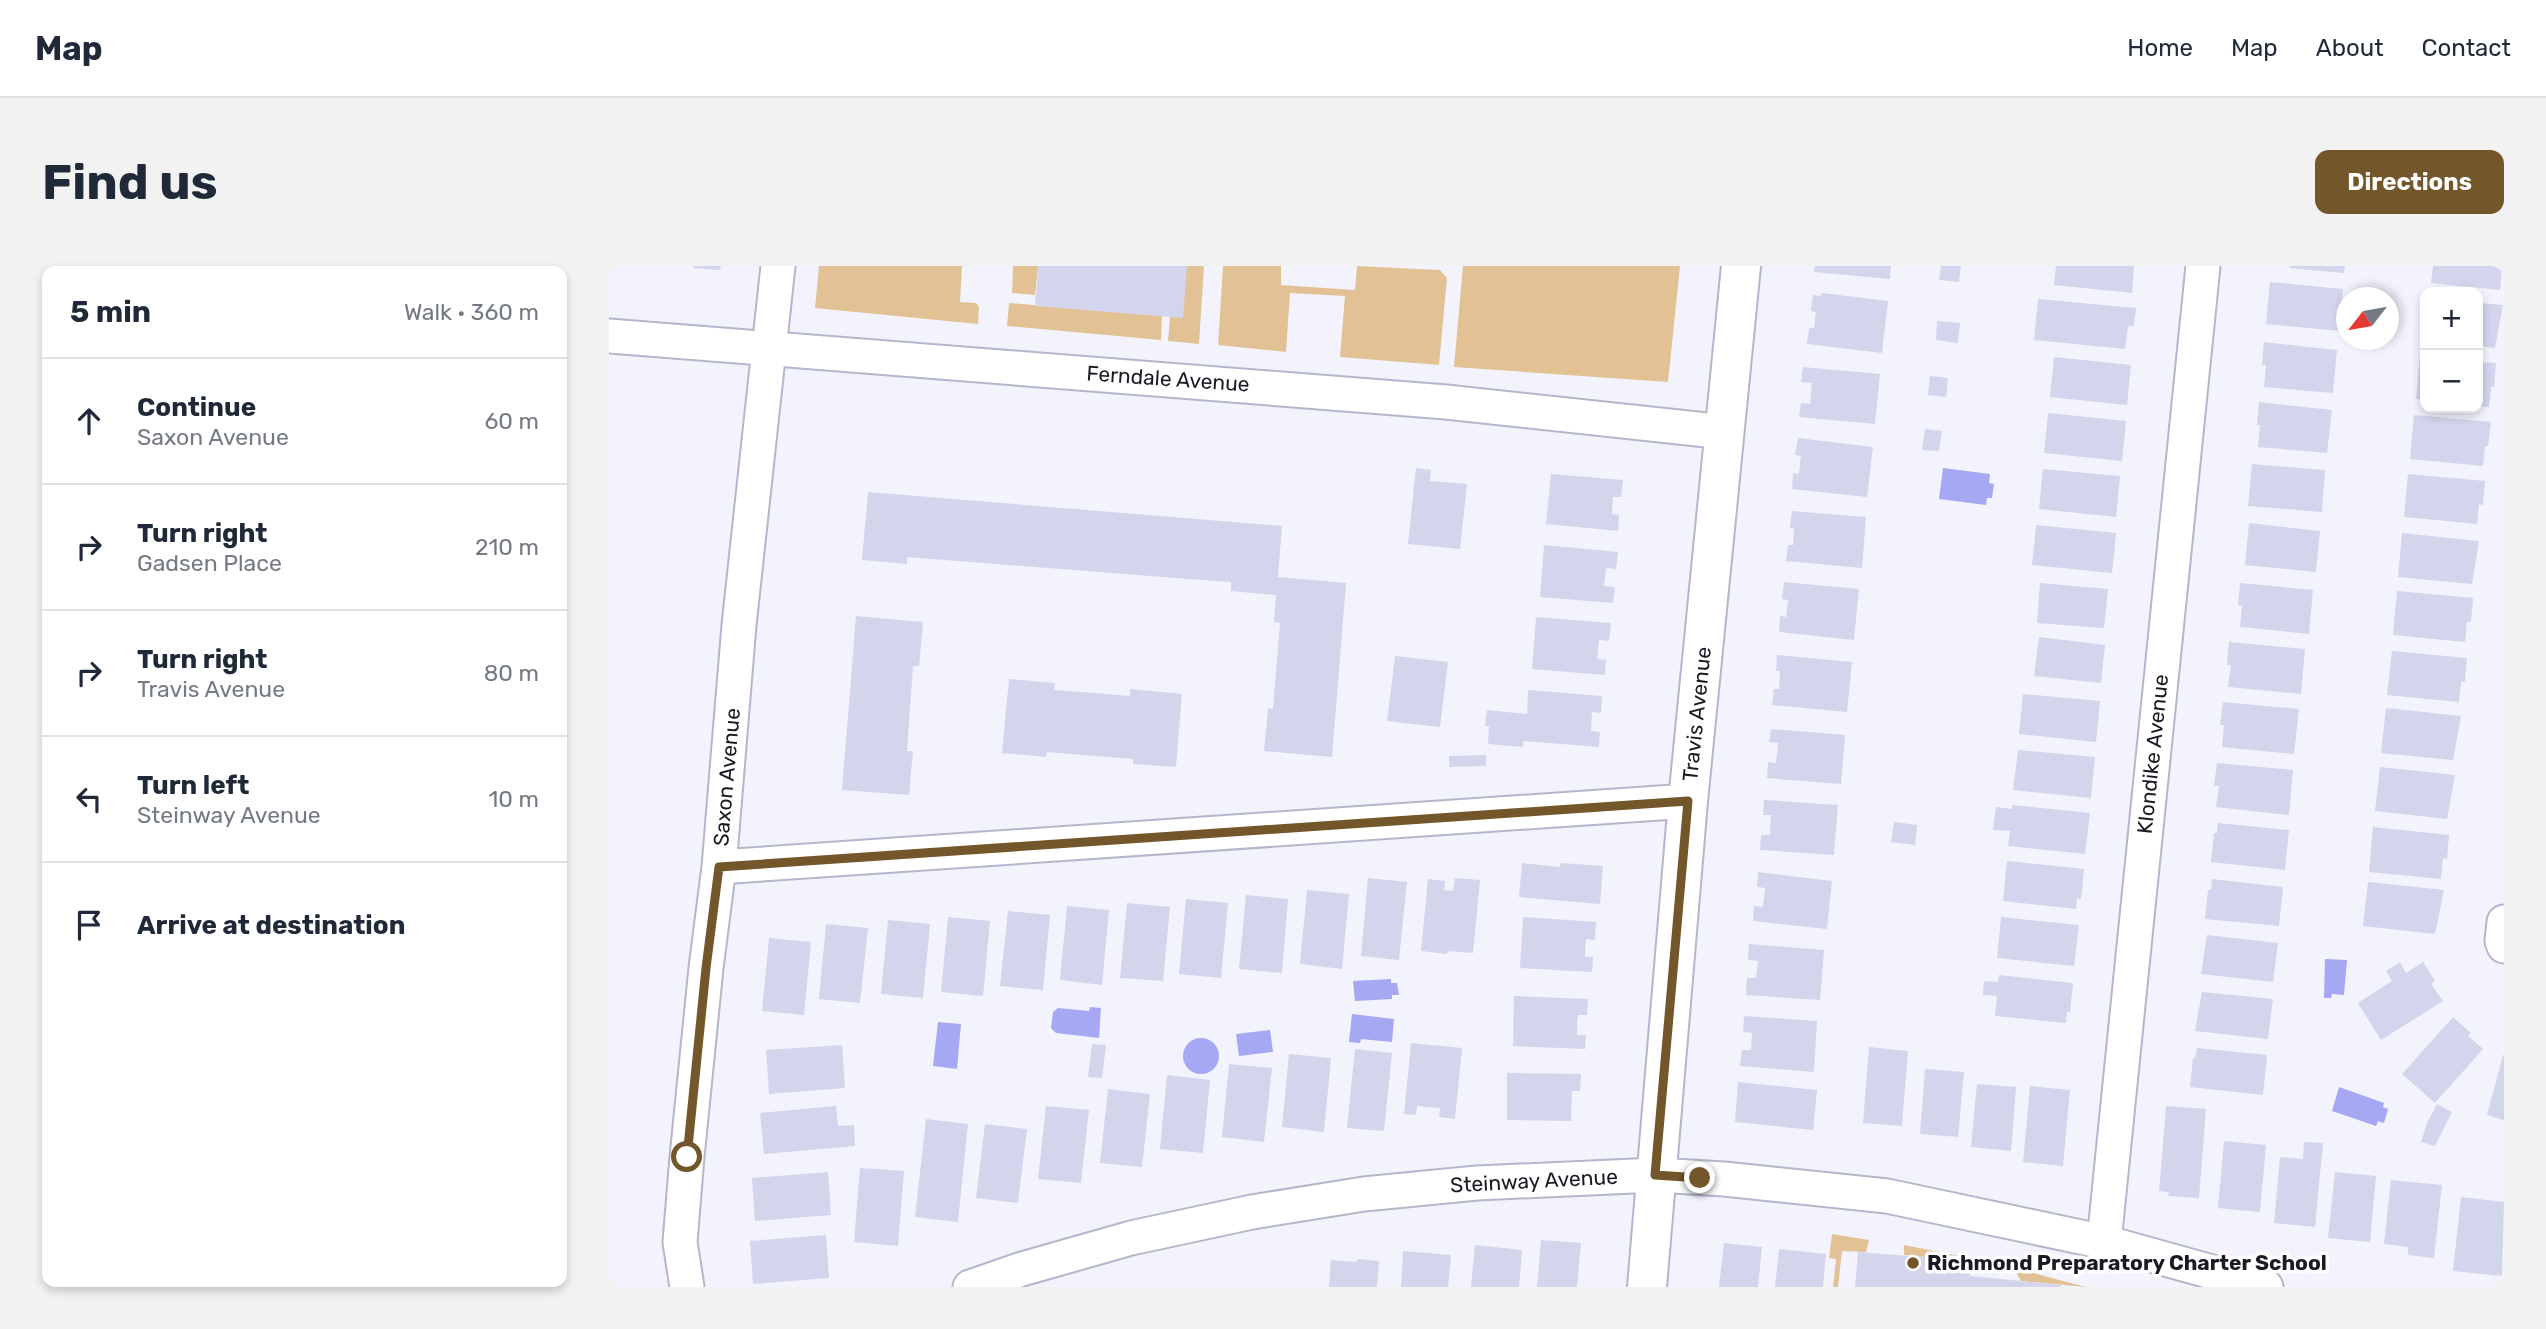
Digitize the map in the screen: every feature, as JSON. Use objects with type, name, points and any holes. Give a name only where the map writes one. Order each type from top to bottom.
[{"type":"street","name":"Saxon Avenue","points":[[687,1287],[680,1242],[706,968],[719,867],[739,625],[778,266]]},
{"type":"street","name":"Travis Avenue","points":[[1647,1287],[1688,801],[1741,266]]},
{"type":"street","name":"Klondike Avenue","points":[[2104,1242],[2203,266]]},
{"type":"street","name":"Ferndale Avenue","points":[[609,335],[770,350],[1216,382],[1446,402],[1725,432]]},
{"type":"street","points":[[719,867],[1688,801]]},
{"type":"street","points":[[2504,922],[2504,946]]},
{"type":"street","name":"Steinway Avenue","points":[[970,1287],[1131,1238],[1264,1210],[1364,1194],[1477,1183],[1655,1175],[1724,1179],[1887,1196],[2104,1242],[2266,1287]]},
{"type":"shaded area","points":[[819,266],[962,266],[960,302],[976,303],[979,307],[978,324],[815,308]]},
{"type":"shaded area","points":[[1013,266],[1038,266],[1035,295],[1012,293]]},
{"type":"shaded area","points":[[1187,266],[1204,266],[1199,344],[1168,341],[1170,317]]},
{"type":"shaded area","points":[[1223,266],[1281,266],[1281,285],[1355,290],[1357,266],[1440,270],[1447,278],[1439,365],[1340,357],[1345,296],[1290,293],[1286,352],[1218,345]]},
{"type":"shaded area","points":[[1463,266],[1680,266],[1668,382],[1454,367]]},
{"type":"shaded area","points":[[1009,303],[1162,316],[1161,340],[1007,326]]},
{"type":"shaded area","points":[[1832,1234],[1869,1240],[1866,1252],[1842,1251],[1838,1287],[1833,1287],[1836,1259],[1829,1258]]},
{"type":"shaded area","points":[[1904,1245],[2010,1266],[2010,1270],[1970,1268],[1970,1261],[1904,1255]]},
{"type":"shaded area","points":[[2018,1269],[2086,1287],[2021,1281],[2017,1274]]},
{"type":"water","points":[[1943,468],[1990,474],[1989,483],[1994,484],[1992,498],[1987,498],[1986,505],[1939,499]]},
{"type":"water","points":[[2325,959],[2347,960],[2344,995],[2332,994],[2331,998],[2324,998]]},
{"type":"water","points":[[1391,979],[1391,983],[1397,983],[1399,995],[1392,995],[1392,999],[1355,1001],[1353,981]]},
{"type":"water","points":[[1090,1007],[1101,1008],[1099,1038],[1056,1033],[1051,1028],[1053,1012],[1058,1008],[1089,1011]]},
{"type":"water","points":[[1352,1014],[1394,1019],[1392,1042],[1361,1039],[1360,1043],[1349,1042]]},
{"type":"water","points":[[938,1022],[961,1024],[957,1069],[933,1066]]},
{"type":"water","points":[[1270,1030],[1273,1052],[1239,1056],[1236,1034]]},
{"type":"water","points":[[1201,1038],[1213,1044],[1219,1056],[1213,1068],[1201,1074],[1189,1068],[1183,1056],[1189,1044]]},
{"type":"water","points":[[2339,1087],[2384,1103],[2383,1107],[2388,1109],[2384,1123],[2378,1121],[2376,1126],[2332,1111]]},
{"type":"building","points":[[693,266],[721,266],[720,270]]},
{"type":"building","points":[[1038,266],[1187,266],[1183,318],[1035,306]]},
{"type":"building","points":[[1815,266],[1891,266],[1890,279],[1814,272]]},
{"type":"building","points":[[1941,266],[1961,266],[1959,282],[1939,280]]},
{"type":"building","points":[[2056,266],[2134,266],[2132,293],[2054,285]]},
{"type":"building","points":[[2345,266],[2344,273],[2289,268]]},
{"type":"building","points":[[2433,266],[2504,266],[2500,290],[2431,283]]},
{"type":"building","points":[[2270,282],[2336,288],[2336,331],[2266,324]]},
{"type":"building","points":[[1822,293],[1888,301],[1882,353],[1807,344],[1809,328],[1814,328],[1816,312],[1811,311],[1813,295],[1821,296]]},
{"type":"building","points":[[2038,299],[2136,308],[2134,326],[2128,326],[2125,349],[2034,340]]},
{"type":"building","points":[[2483,303],[2503,305],[2495,348],[2483,347]]},
{"type":"building","points":[[1937,321],[1960,323],[1958,343],[1936,340]]},
{"type":"building","points":[[2264,342],[2337,350],[2333,393],[2264,387],[2266,365],[2262,365]]},
{"type":"building","points":[[2420,356],[2420,399],[2416,399]]},
{"type":"building","points":[[2054,357],[2131,365],[2127,405],[2050,397]]},
{"type":"building","points":[[2483,362],[2496,363],[2489,407],[2483,406]]},
{"type":"building","points":[[1803,367],[1880,374],[1875,424],[1799,417],[1801,403],[1810,404],[1812,383],[1801,382]]},
{"type":"building","points":[[1930,376],[1948,378],[1946,397],[1928,395]]},
{"type":"building","points":[[2259,402],[2332,410],[2327,453],[2258,447]]},
{"type":"building","points":[[2048,413],[2126,421],[2122,461],[2044,453]]},
{"type":"building","points":[[2414,415],[2491,422],[2483,466],[2410,459]]},
{"type":"building","points":[[1925,429],[1942,431],[1939,451],[1922,450]]},
{"type":"building","points":[[1798,438],[1873,447],[1867,497],[1792,489],[1793,473],[1799,474],[1801,456],[1795,455]]},
{"type":"building","points":[[2252,464],[2325,470],[2322,512],[2248,506]]},
{"type":"building","points":[[1416,468],[1431,470],[1430,481],[1467,484],[1460,549],[1408,544]]},
{"type":"building","points":[[2043,469],[2120,476],[2116,517],[2039,509]]},
{"type":"building","points":[[1551,474],[1623,480],[1621,497],[1613,497],[1612,514],[1619,515],[1618,531],[1546,524]]},
{"type":"building","points":[[2408,474],[2485,481],[2483,505],[2479,504],[2477,524],[2404,517]]},
{"type":"building","points":[[868,492],[1282,526],[1278,577],[1346,583],[1332,757],[1264,751],[1268,708],[1273,709],[1280,623],[1274,622],[1276,595],[1231,591],[1231,582],[907,557],[907,564],[862,560]]},
{"type":"building","points":[[1792,511],[1866,517],[1862,568],[1786,561],[1788,545],[1793,545],[1794,528],[1790,528]]},
{"type":"building","points":[[2249,523],[2320,531],[2316,572],[2245,565]]},
{"type":"building","points":[[2036,525],[2116,533],[2112,573],[2032,565]]},
{"type":"building","points":[[2402,533],[2479,541],[2472,584],[2398,577]]},
{"type":"building","points":[[1544,545],[1618,552],[1616,569],[1606,568],[1604,586],[1615,587],[1613,603],[1540,597]]},
{"type":"building","points":[[1784,582],[1859,589],[1854,640],[1779,632],[1780,616],[1786,617],[1788,600],[1782,599]]},
{"type":"building","points":[[2040,583],[2108,589],[2104,628],[2037,623]]},
{"type":"building","points":[[2240,583],[2313,590],[2309,634],[2240,627]]},
{"type":"building","points":[[2397,591],[2473,598],[2471,622],[2467,622],[2465,642],[2393,635]]},
{"type":"building","points":[[856,616],[923,622],[919,666],[913,666],[907,751],[913,751],[909,795],[842,790]]},
{"type":"building","points":[[1536,617],[1611,623],[1609,641],[1599,640],[1597,659],[1606,660],[1605,675],[1532,669]]},
{"type":"building","points":[[2039,637],[2105,645],[2101,683],[2034,676]]},
{"type":"building","points":[[2229,642],[2305,649],[2301,694],[2228,687],[2231,665],[2227,665]]},
{"type":"building","points":[[2392,651],[2467,658],[2465,682],[2461,682],[2459,702],[2387,695]]},
{"type":"building","points":[[1777,655],[1852,662],[1847,712],[1772,705],[1774,689],[1779,689]]},
{"type":"building","points":[[1395,656],[1448,662],[1440,727],[1387,721]]},
{"type":"building","points":[[1009,679],[1055,683],[1054,690],[1130,696],[1130,689],[1182,694],[1176,767],[1133,764],[1133,759],[1047,752],[1046,757],[1002,753]]},
{"type":"building","points":[[1528,690],[1602,696],[1601,713],[1592,712],[1591,731],[1600,732],[1599,747],[1523,741],[1523,747],[1488,744],[1489,726],[1485,726],[1487,710],[1527,714]]},
{"type":"building","points":[[2023,694],[2100,701],[2096,742],[2019,734]]},
{"type":"building","points":[[2223,702],[2299,709],[2294,754],[2222,747],[2224,725],[2220,725]]},
{"type":"building","points":[[2386,708],[2461,716],[2453,760],[2381,753]]},
{"type":"building","points":[[1771,729],[1845,735],[1841,784],[1767,778],[1768,762],[1776,763],[1778,743],[1769,742]]},
{"type":"building","points":[[2018,750],[2095,757],[2091,798],[2013,790]]},
{"type":"building","points":[[1486,755],[1486,766],[1449,767],[1449,756]]},
{"type":"building","points":[[2217,763],[2293,770],[2289,815],[2216,807],[2219,786],[2214,786]]},
{"type":"building","points":[[2380,767],[2455,775],[2447,819],[2375,811]]},
{"type":"building","points":[[1764,800],[1838,805],[1834,855],[1760,850],[1761,835],[1770,835],[1771,815],[1763,815]]},
{"type":"building","points":[[2012,805],[2090,813],[2085,854],[2008,846],[2010,831],[1993,830],[1996,807],[2012,809]]},
{"type":"building","points":[[1894,822],[1917,825],[1915,845],[1891,842]]},
{"type":"building","points":[[2218,823],[2289,830],[2285,870],[2211,862],[2214,833],[2217,833]]},
{"type":"building","points":[[2373,827],[2449,835],[2447,859],[2443,858],[2441,879],[2369,872]]},
{"type":"building","points":[[2007,861],[2084,869],[2081,899],[2077,898],[2076,909],[2003,901]]},
{"type":"building","points":[[1522,863],[1560,867],[1561,863],[1603,866],[1600,904],[1519,897]]},
{"type":"building","points":[[1758,872],[1832,881],[1827,929],[1753,921],[1754,906],[1763,907],[1765,888],[1757,887]]},
{"type":"building","points":[[1368,878],[1407,882],[1399,960],[1361,956]]},
{"type":"building","points":[[1455,878],[1480,880],[1473,953],[1421,951],[1428,879],[1445,881],[1444,890],[1453,891]]},
{"type":"building","points":[[2212,879],[2283,887],[2279,926],[2205,919]]},
{"type":"building","points":[[2368,882],[2444,890],[2435,934],[2363,926]]},
{"type":"building","points":[[1307,890],[1349,894],[1342,969],[1300,964]]},
{"type":"building","points":[[1246,895],[1288,899],[1282,973],[1239,969]]},
{"type":"building","points":[[1186,899],[1228,903],[1221,978],[1179,974]]},
{"type":"building","points":[[1127,903],[1170,907],[1163,981],[1120,978]]},
{"type":"building","points":[[1067,906],[1109,910],[1102,985],[1060,980]]},
{"type":"building","points":[[1008,911],[1050,915],[1043,990],[1000,986]]},
{"type":"building","points":[[948,917],[990,921],[983,996],[941,992]]},
{"type":"building","points":[[1523,917],[1596,922],[1595,940],[1586,939],[1585,957],[1593,957],[1592,972],[1520,968]]},
{"type":"building","points":[[2001,917],[2079,925],[2074,966],[1997,958]]},
{"type":"building","points":[[888,920],[930,924],[923,998],[881,994]]},
{"type":"building","points":[[826,924],[868,928],[860,1003],[819,999]]},
{"type":"building","points":[[2207,935],[2278,943],[2273,982],[2201,974]]},
{"type":"building","points":[[769,938],[811,942],[804,1015],[762,1011]]},
{"type":"building","points":[[1749,944],[1824,950],[1820,1000],[1746,995],[1747,978],[1756,978],[1758,961],[1748,960]]},
{"type":"building","points":[[2400,962],[2406,973],[2423,962],[2435,981],[2431,984],[2443,1001],[2381,1040],[2358,1003],[2392,981],[2386,971]]},
{"type":"building","points":[[1999,975],[2073,983],[2066,1023],[1995,1016],[1997,996],[1983,995],[1984,981],[1998,982]]},
{"type":"building","points":[[2202,992],[2273,999],[2268,1039],[2195,1031]]},
{"type":"building","points":[[1514,996],[1588,999],[1587,1015],[1578,1015],[1577,1024],[1577,1035],[1586,1035],[1585,1049],[1513,1046]]},
{"type":"building","points":[[1744,1016],[1817,1021],[1814,1072],[1740,1066],[1742,1050],[1751,1050],[1752,1033],[1743,1032]]},
{"type":"building","points":[[2453,1017],[2471,1033],[2468,1036],[2483,1049],[2435,1103],[2402,1074]]},
{"type":"building","points":[[1411,1043],[1462,1048],[1455,1119],[1439,1117],[1440,1108],[1417,1106],[1416,1115],[1404,1114]]},
{"type":"building","points":[[1092,1044],[1106,1045],[1102,1078],[1088,1077]]},
{"type":"building","points":[[842,1045],[845,1088],[769,1094],[766,1050]]},
{"type":"building","points":[[1869,1047],[1908,1051],[1902,1126],[1863,1123]]},
{"type":"building","points":[[2197,1048],[2267,1055],[2263,1095],[2190,1087],[2193,1058]]},
{"type":"building","points":[[1355,1049],[1392,1053],[1384,1131],[1347,1128]]},
{"type":"building","points":[[1289,1054],[1331,1058],[1324,1132],[1282,1127]]},
{"type":"building","points":[[2504,1055],[2504,1120],[2487,1115]]},
{"type":"building","points":[[1229,1064],[1272,1068],[1264,1142],[1222,1137]]},
{"type":"building","points":[[1925,1069],[1964,1072],[1958,1137],[1920,1134]]},
{"type":"building","points":[[1507,1073],[1581,1074],[1580,1091],[1572,1091],[1571,1121],[1507,1120]]},
{"type":"building","points":[[1167,1075],[1210,1080],[1203,1153],[1160,1149]]},
{"type":"building","points":[[1738,1082],[1817,1090],[1813,1130],[1735,1122]]},
{"type":"building","points":[[1977,1084],[2016,1087],[2011,1151],[1971,1147]]},
{"type":"building","points":[[2030,1086],[2070,1090],[2063,1166],[2023,1162]]},
{"type":"building","points":[[1108,1089],[1150,1094],[1142,1167],[1100,1163]]},
{"type":"building","points":[[2437,1104],[2452,1112],[2435,1146],[2421,1142]]},
{"type":"building","points":[[836,1106],[838,1126],[854,1125],[855,1146],[764,1154],[760,1113]]},
{"type":"building","points":[[1046,1106],[1089,1110],[1081,1183],[1038,1179]]},
{"type":"building","points":[[2166,1106],[2206,1109],[2199,1198],[2168,1196],[2169,1192],[2159,1191]]},
{"type":"building","points":[[926,1119],[968,1124],[958,1222],[915,1217]]},
{"type":"building","points":[[985,1124],[1027,1129],[1018,1203],[976,1198]]},
{"type":"building","points":[[2224,1141],[2266,1145],[2260,1212],[2218,1208]]},
{"type":"building","points":[[2304,1142],[2323,1143],[2315,1227],[2274,1223],[2280,1157],[2303,1159]]},
{"type":"building","points":[[860,1168],[904,1171],[898,1246],[854,1242]]},
{"type":"building","points":[[828,1172],[831,1215],[755,1221],[752,1178]]},
{"type":"building","points":[[2335,1172],[2376,1176],[2370,1242],[2328,1238]]},
{"type":"building","points":[[2391,1180],[2442,1185],[2434,1258],[2408,1255],[2408,1247],[2384,1244]]},
{"type":"building","points":[[2461,1197],[2504,1202],[2502,1276],[2453,1271]]},
{"type":"building","points":[[826,1235],[829,1278],[753,1284],[750,1241]]},
{"type":"building","points":[[1541,1240],[1581,1243],[1577,1287],[1537,1287]]},
{"type":"building","points":[[1724,1243],[1762,1247],[1758,1287],[1719,1287]]},
{"type":"building","points":[[1475,1245],[1522,1250],[1519,1287],[1471,1287]]},
{"type":"building","points":[[1779,1249],[1826,1254],[1823,1287],[1775,1287]]},
{"type":"building","points":[[1403,1251],[1451,1255],[1448,1287],[1401,1287]]},
{"type":"building","points":[[1858,1252],[1971,1261],[1970,1276],[2061,1287],[1855,1287]]},
{"type":"building","points":[[1357,1259],[1379,1261],[1377,1287],[1329,1287],[1331,1260],[1357,1262]]},
{"type":"place","name":"Richmond Preparatory Charter School","points":[[1913,1263]]},
{"type":"route","points":[[687,1157],[719,867],[1688,801],[1655,1175],[1700,1178]]}]
